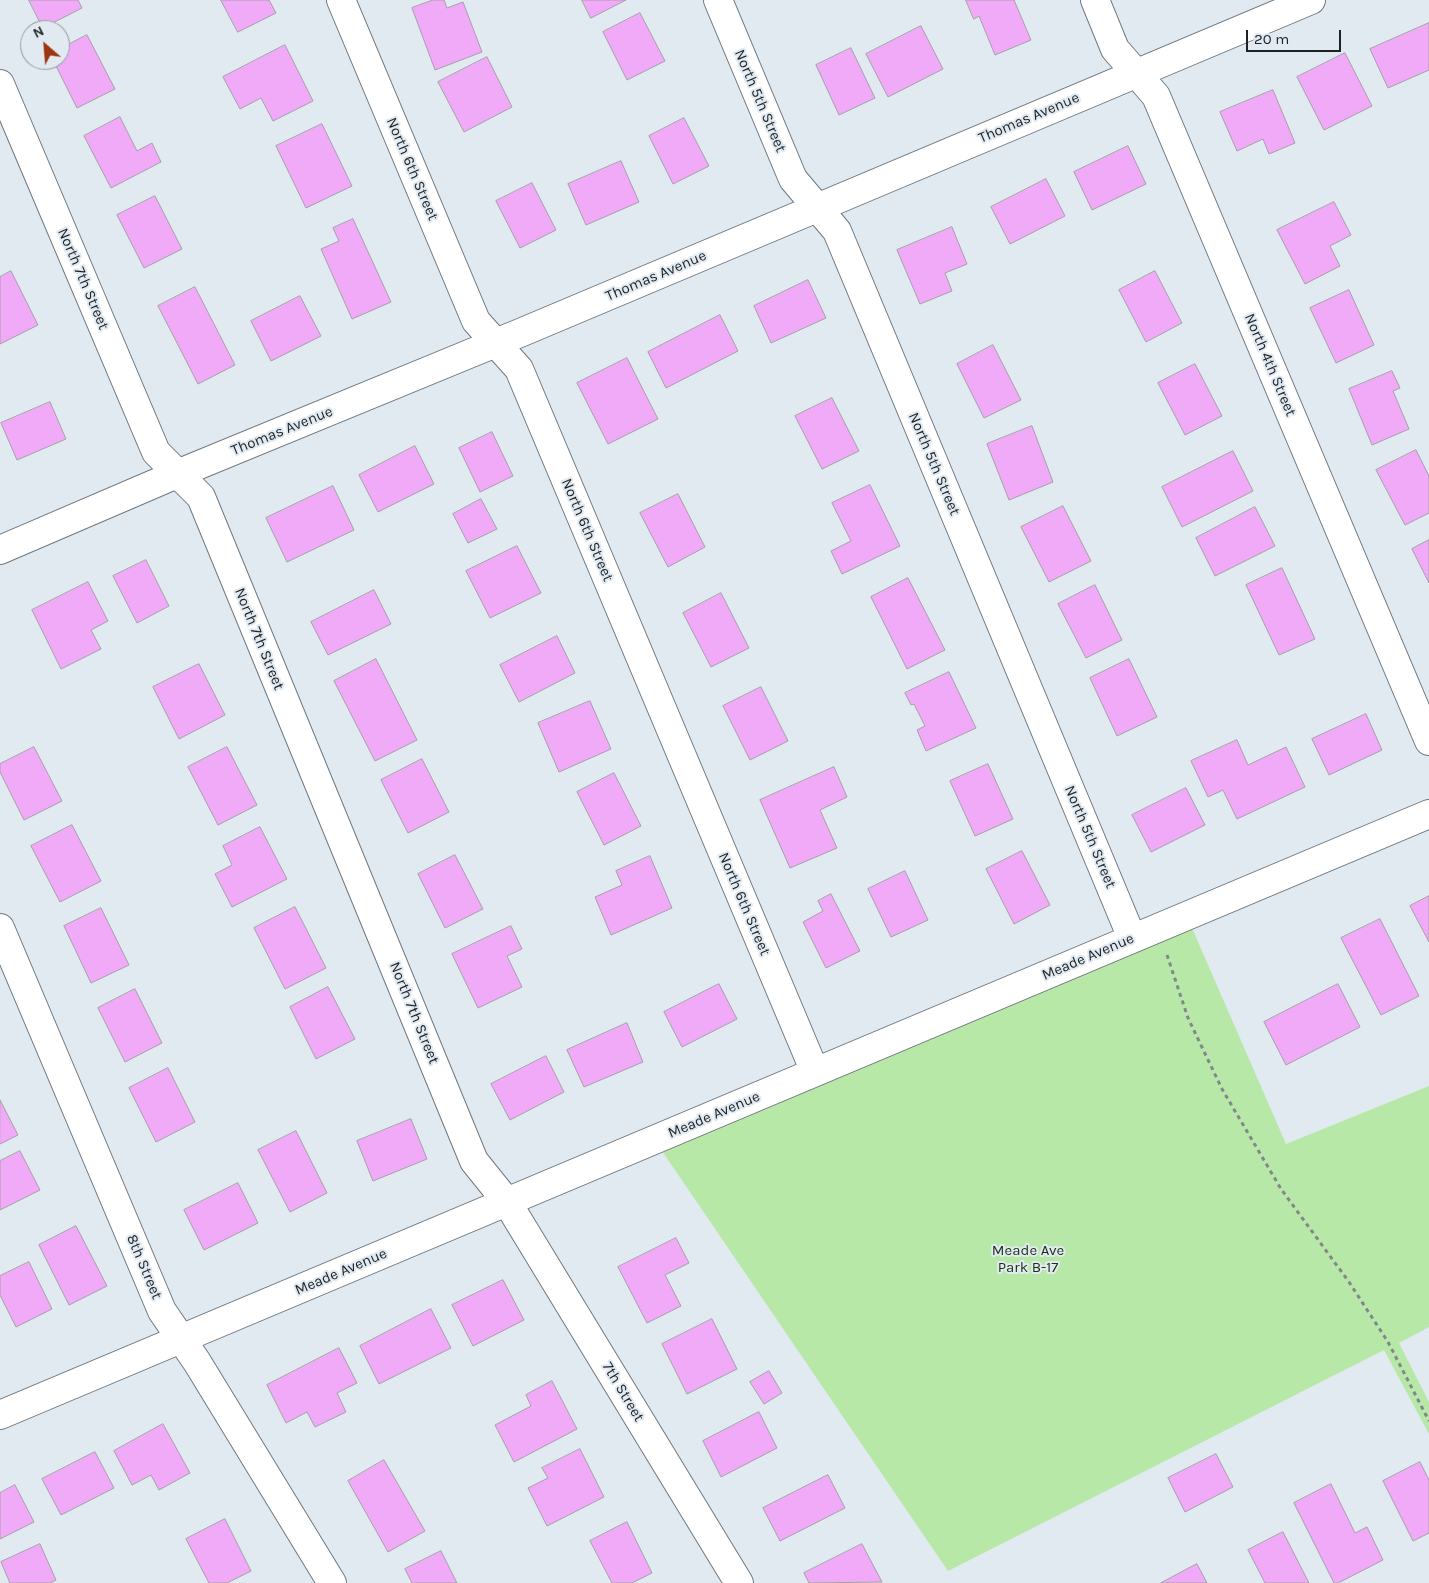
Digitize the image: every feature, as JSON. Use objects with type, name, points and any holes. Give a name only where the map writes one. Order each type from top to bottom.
[{"type":"street","name":"North 6th Street","points":[[341,0],[476,321],[519,369],[815,1072]]},
{"type":"street","name":"North 5th Street","points":[[718,0],[793,179],[837,231],[1132,938]]},
{"type":"street","name":"North 4th Street","points":[[1095,0],[1115,49],[1156,96],[1429,741]]},
{"type":"street","name":"Thomas Avenue","points":[[0,550],[176,474],[496,343],[1311,0]]},
{"type":"street","name":"North 7th Street","points":[[0,84],[156,452],[201,497],[474,1161],[507,1202]]},
{"type":"street","name":"Meade Avenue","points":[[0,1415],[1429,814]]},
{"type":"street","name":"8th Street","points":[[0,928],[162,1311],[182,1338],[332,1583]]},
{"type":"street","name":"7th Street","points":[[507,1202],[739,1583]]},
{"type":"path","points":[[1167,954],[1188,1018],[1222,1089],[1280,1189],[1349,1282],[1388,1342],[1429,1421]]},
{"type":"green space","name":"Meade Ave Park B-17","points":[[1192,928],[1286,1144],[1429,1086],[1429,1327],[1399,1343],[1429,1402],[1429,1434],[1384,1350],[948,1571],[662,1151]]},
{"type":"building","points":[[29,0],[78,0],[82,8],[59,20],[39,20]]},
{"type":"building","points":[[221,0],[269,0],[276,13],[238,32]]},
{"type":"building","points":[[433,0],[444,0],[447,8],[463,2],[482,52],[435,70],[412,8]]},
{"type":"building","points":[[582,0],[626,0],[591,18]]},
{"type":"building","points":[[966,0],[1014,0],[1031,40],[995,55],[979,16],[974,19]]},
{"type":"building","points":[[640,13],[665,61],[627,80],[603,32]]},
{"type":"building","points":[[1429,23],[1429,70],[1388,88],[1370,49]]},
{"type":"building","points":[[921,26],[943,69],[888,97],[866,54]]},
{"type":"building","points":[[87,35],[115,89],[77,108],[58,70],[70,70],[70,44]]},
{"type":"building","points":[[285,45],[313,101],[273,121],[261,98],[240,109],[223,77]]},
{"type":"building","points":[[851,48],[875,98],[839,115],[816,65]]},
{"type":"building","points":[[1345,53],[1372,106],[1324,130],[1297,77]]},
{"type":"building","points":[[487,57],[512,107],[464,132],[438,82]]},
{"type":"building","points":[[1273,90],[1295,143],[1269,154],[1263,139],[1237,151],[1220,112]]},
{"type":"building","points":[[120,117],[137,151],[152,143],[161,162],[111,188],[84,136]]},
{"type":"building","points":[[684,118],[709,166],[673,184],[649,136]]},
{"type":"building","points":[[322,124],[352,186],[306,208],[276,146]]},
{"type":"building","points":[[1128,146],[1146,184],[1092,210],[1074,172]]},
{"type":"building","points":[[621,161],[639,202],[586,225],[568,184]]},
{"type":"building","points":[[1046,179],[1065,216],[1010,244],[991,207]]},
{"type":"building","points":[[532,183],[556,230],[520,248],[496,201]]},
{"type":"building","points":[[155,196],[182,249],[144,268],[117,215]]},
{"type":"building","points":[[1334,202],[1351,235],[1330,246],[1340,266],[1305,284],[1277,230]]},
{"type":"building","points":[[353,219],[391,302],[352,319],[321,249],[339,241],[333,228]]},
{"type":"building","points":[[952,227],[967,264],[945,273],[952,291],[920,304],[897,250]]},
{"type":"building","points":[[11,271],[38,325],[0,344],[0,277]]},
{"type":"building","points":[[1155,271],[1182,323],[1146,342],[1119,290]]},
{"type":"building","points":[[808,280],[826,318],[771,343],[754,306]]},
{"type":"building","points":[[195,287],[235,365],[198,384],[158,306]]},
{"type":"building","points":[[1349,290],[1374,345],[1336,363],[1310,308]]},
{"type":"building","points":[[300,296],[321,336],[271,361],[251,321]]},
{"type":"building","points":[[720,315],[738,351],[666,388],[648,352]]},
{"type":"building","points":[[993,345],[1021,400],[984,418],[957,364]]},
{"type":"building","points":[[627,358],[658,419],[608,444],[577,383]]},
{"type":"building","points":[[1195,364],[1222,416],[1185,435],[1158,383]]},
{"type":"building","points":[[1392,371],[1400,388],[1393,391],[1409,429],[1372,445],[1349,389]]},
{"type":"building","points":[[832,398],[859,451],[822,469],[795,416]]},
{"type":"building","points":[[50,402],[66,439],[17,460],[1,423]]},
{"type":"building","points":[[1032,426],[1053,482],[1009,500],[987,444]]},
{"type":"building","points":[[492,432],[513,476],[480,492],[459,448]]},
{"type":"building","points":[[415,446],[434,484],[378,512],[359,475]]},
{"type":"building","points":[[1416,450],[1429,476],[1429,513],[1405,525],[1376,470]]},
{"type":"building","points":[[1233,451],[1253,491],[1182,527],[1162,487]]},
{"type":"building","points":[[870,485],[900,546],[842,574],[831,551],[851,541],[832,503]]},
{"type":"building","points":[[333,486],[354,530],[287,562],[266,518]]},
{"type":"building","points":[[678,494],[705,547],[668,567],[640,513]]},
{"type":"building","points":[[481,499],[497,529],[468,543],[453,514]]},
{"type":"building","points":[[1063,506],[1091,561],[1049,582],[1021,527]]},
{"type":"building","points":[[1255,507],[1275,546],[1215,576],[1196,538]]},
{"type":"building","points":[[1429,540],[1429,583],[1412,549]]},
{"type":"building","points":[[517,546],[541,593],[490,618],[466,571]]},
{"type":"building","points":[[146,560],[169,606],[137,623],[113,576]]},
{"type":"building","points":[[1282,568],[1315,639],[1279,655],[1246,585]]},
{"type":"building","points":[[908,578],[945,650],[907,669],[871,597]]},
{"type":"building","points":[[88,582],[108,621],[91,630],[101,649],[61,669],[32,610]]},
{"type":"building","points":[[1095,585],[1122,640],[1086,658],[1058,604]]},
{"type":"building","points":[[374,590],[391,624],[328,655],[311,622]]},
{"type":"building","points":[[721,593],[749,648],[711,667],[683,613]]},
{"type":"building","points":[[557,636],[575,673],[519,702],[500,665]]},
{"type":"building","points":[[376,659],[417,740],[375,761],[334,681]]},
{"type":"building","points":[[1129,659],[1157,717],[1117,736],[1090,678]]},
{"type":"building","points":[[199,664],[225,715],[179,739],[153,687]]},
{"type":"building","points":[[949,672],[976,728],[926,751],[917,730],[925,726],[914,704],[911,705],[905,693]]},
{"type":"building","points":[[761,687],[788,741],[750,760],[723,706]]},
{"type":"building","points":[[590,701],[611,749],[559,772],[538,723]]},
{"type":"building","points":[[1366,714],[1382,750],[1329,775],[1312,739]]},
{"type":"building","points":[[1237,740],[1248,765],[1286,747],[1305,787],[1237,819],[1223,790],[1208,797],[1191,761]]},
{"type":"building","points":[[34,747],[62,801],[24,820],[0,772],[0,764]]},
{"type":"building","points":[[227,747],[257,805],[218,825],[188,767]]},
{"type":"building","points":[[422,759],[449,812],[408,833],[381,780]]},
{"type":"building","points":[[988,764],[1013,819],[975,836],[950,781]]},
{"type":"building","points":[[834,767],[847,797],[820,810],[837,848],[790,868],[760,800]]},
{"type":"building","points":[[614,773],[641,826],[604,845],[577,792]]},
{"type":"building","points":[[1186,788],[1205,825],[1151,852],[1132,815]]},
{"type":"building","points":[[72,825],[101,881],[60,902],[31,846]]},
{"type":"building","points":[[260,827],[287,879],[232,907],[215,874],[232,865],[223,846]]},
{"type":"building","points":[[1022,851],[1050,905],[1014,924],[986,869]]},
{"type":"building","points":[[455,855],[483,909],[445,928],[418,874]]},
{"type":"building","points":[[650,856],[672,908],[611,935],[595,897],[622,885],[616,871]]},
{"type":"building","points":[[905,871],[928,920],[891,937],[868,889]]},
{"type":"building","points":[[831,894],[860,951],[826,968],[803,922],[823,911],[818,901]]},
{"type":"building","points":[[1429,896],[1429,942],[1410,906]]},
{"type":"building","points":[[295,907],[326,968],[285,989],[254,928]]},
{"type":"building","points":[[101,908],[129,965],[91,983],[64,926]]},
{"type":"building","points":[[1380,919],[1419,996],[1381,1015],[1341,938]]},
{"type":"building","points":[[511,926],[522,949],[507,956],[522,987],[478,1008],[452,954]]},
{"type":"building","points":[[719,984],[737,1019],[682,1047],[664,1012]]},
{"type":"building","points":[[1338,984],[1360,1027],[1286,1065],[1264,1022]]},
{"type":"building","points":[[328,987],[355,1039],[316,1059],[290,1007]]},
{"type":"building","points":[[135,989],[162,1043],[125,1062],[98,1008]]},
{"type":"building","points":[[627,1023],[643,1062],[584,1087],[567,1050]]},
{"type":"building","points":[[546,1056],[564,1092],[510,1120],[491,1084]]},
{"type":"building","points":[[168,1068],[195,1122],[156,1142],[129,1088]]},
{"type":"building","points":[[0,1100],[18,1135],[0,1144]]},
{"type":"building","points":[[411,1119],[427,1159],[373,1181],[357,1141]]},
{"type":"building","points":[[296,1131],[327,1193],[290,1212],[258,1150]]},
{"type":"building","points":[[20,1151],[40,1190],[0,1210],[0,1161]]},
{"type":"building","points":[[238,1183],[258,1223],[204,1250],[184,1210]]},
{"type":"building","points":[[76,1226],[107,1286],[69,1305],[39,1245]]},
{"type":"building","points":[[676,1238],[689,1263],[665,1275],[681,1306],[647,1323],[618,1267]]},
{"type":"building","points":[[29,1262],[52,1309],[16,1327],[0,1295],[0,1276]]},
{"type":"building","points":[[503,1280],[524,1320],[473,1346],[452,1305]]},
{"type":"building","points":[[431,1309],[451,1348],[379,1384],[360,1346]]},
{"type":"building","points":[[712,1319],[737,1369],[687,1394],[662,1344]]},
{"type":"building","points":[[339,1348],[357,1383],[337,1393],[346,1412],[315,1427],[307,1412],[286,1423],[267,1385]]},
{"type":"building","points":[[769,1371],[782,1393],[764,1404],[750,1382]]},
{"type":"building","points":[[552,1381],[577,1429],[514,1462],[495,1425],[531,1406],[526,1395]]},
{"type":"building","points":[[759,1412],[777,1448],[721,1477],[703,1441]]},
{"type":"building","points":[[163,1424],[190,1473],[159,1490],[151,1475],[132,1485],[114,1451]]},
{"type":"building","points":[[580,1449],[604,1497],[547,1526],[528,1488],[548,1478],[542,1468]]},
{"type":"building","points":[[95,1452],[114,1488],[61,1515],[42,1479]]},
{"type":"building","points":[[1216,1454],[1233,1487],[1185,1512],[1168,1478]]},
{"type":"building","points":[[384,1460],[425,1531],[388,1552],[348,1481]]},
{"type":"building","points":[[1420,1462],[1429,1480],[1429,1533],[1413,1541],[1383,1481]]},
{"type":"building","points":[[828,1475],[845,1508],[780,1541],[763,1508]]},
{"type":"building","points":[[1331,1484],[1355,1533],[1367,1527],[1383,1560],[1338,1583],[1334,1583],[1294,1503]]},
{"type":"building","points":[[15,1485],[34,1522],[0,1539],[0,1493]]},
{"type":"building","points":[[225,1519],[251,1571],[227,1583],[209,1583],[186,1539]]},
{"type":"building","points":[[627,1522],[652,1573],[632,1583],[612,1583],[590,1541]]},
{"type":"building","points":[[1283,1532],[1309,1583],[1265,1583],[1248,1550]]},
{"type":"building","points":[[40,1544],[56,1580],[50,1583],[10,1583],[1,1562]]},
{"type":"building","points":[[862,1544],[882,1582],[809,1583],[804,1573]]},
{"type":"building","points":[[441,1551],[457,1583],[412,1583],[405,1569]]},
{"type":"building","points":[[1197,1564],[1207,1583],[1161,1583]]}]
